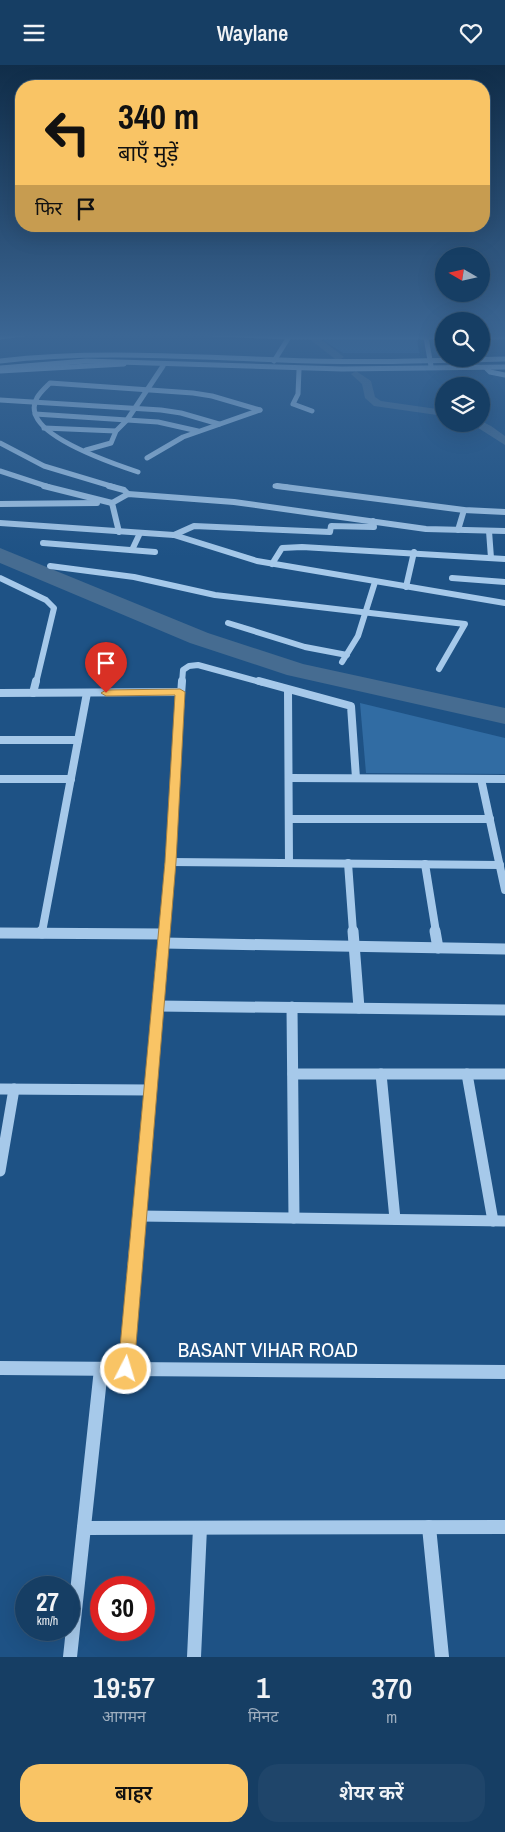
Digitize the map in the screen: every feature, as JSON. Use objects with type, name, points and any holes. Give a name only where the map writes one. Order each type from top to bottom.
[{"type":"street","points":[[35,408],[35,414],[44,428],[59,439],[138,472]]},
{"type":"street","points":[[86,450],[112,443],[116,431],[127,420],[134,408]]},
{"type":"street","points":[[137,408],[181,413],[219,424]]},
{"type":"street","points":[[147,458],[182,437],[260,410],[254,408]]},
{"type":"street","points":[[305,408],[312,411]]},
{"type":"street","points":[[35,414],[158,422],[198,431]]},
{"type":"street","points":[[44,428],[116,431]]},
{"type":"street","points":[[0,443],[15,454],[40,464],[82,479],[124,490],[128,494]]},
{"type":"street","points":[[0,471],[35,484],[112,503]]},
{"type":"street","points":[[275,486],[464,510],[505,512]]},
{"type":"street","points":[[0,504],[112,503],[128,494],[234,503],[426,529],[505,531]]},
{"type":"street","points":[[112,503],[119,532]]},
{"type":"street","points":[[458,530],[464,510]]},
{"type":"street","points":[[174,535],[194,526],[330,532],[331,526],[374,527],[373,521]]},
{"type":"street","points":[[0,523],[174,535],[210,548],[272,564],[505,603]]},
{"type":"street","points":[[489,531],[491,558]]},
{"type":"street","points":[[132,550],[140,533]]},
{"type":"street","points":[[44,543],[154,553]]},
{"type":"street","points":[[272,564],[282,548],[414,552],[505,559]]},
{"type":"street","points":[[406,587],[414,552]]},
{"type":"street","points":[[50,567],[134,577],[215,595],[464,624],[439,669]]},
{"type":"street","points":[[452,577],[505,582]]},
{"type":"street","points":[[0,578],[46,600],[54,609],[33,693]]},
{"type":"street","points":[[342,662],[358,636],[375,582]]},
{"type":"street","points":[[228,623],[305,647],[347,655]]},
{"type":"street","points":[[126,1369],[164,939],[183,670],[189,666],[198,665],[351,706],[356,778]]},
{"type":"street","points":[[288,690],[289,863]]},
{"type":"street","points":[[0,693],[180,692]]},
{"type":"street","points":[[42,933],[87,693]]},
{"type":"street","points":[[0,740],[78,740]]},
{"type":"street","points":[[288,778],[505,779]]},
{"type":"street","points":[[0,779],[71,779]]},
{"type":"street","points":[[481,779],[505,890]]},
{"type":"street","points":[[289,819],[490,819]]},
{"type":"street","points":[[170,862],[500,865]]},
{"type":"street","points":[[348,863],[359,1008]]},
{"type":"street","points":[[425,864],[438,949]]},
{"type":"street","points":[[0,933],[42,933],[438,949],[505,949]]},
{"type":"street","points":[[158,1006],[505,1009]]},
{"type":"street","points":[[292,1007],[294,1218]]},
{"type":"street","points":[[293,1074],[505,1075]]},
{"type":"street","points":[[381,1074],[395,1219]]},
{"type":"street","points":[[140,1216],[499,1221],[467,1074]]},
{"type":"street","points":[[0,1089],[150,1090]]},
{"type":"street","points":[[0,1171],[14,1089]]},
{"type":"street","name":"BASANT VIHAR ROAD","points":[[0,1368],[505,1372]]},
{"type":"street","points":[[70,1657],[101,1369]]},
{"type":"street","points":[[429,1527],[442,1657]]},
{"type":"street","points":[[84,1528],[505,1527]]},
{"type":"street","points":[[194,1657],[200,1528]]},
{"type":"shaded area","points":[[360,703],[505,738],[505,774],[366,773]]},
{"type":"waterway","points":[[409,408],[435,412]]},
{"type":"waterway","points":[[490,430],[505,442]]},
{"type":"waterway","points":[[0,555],[199,638],[296,670],[505,716]]},
{"type":"route","points":[[106,693],[180,692],[170,862],[126,1369]]}]
